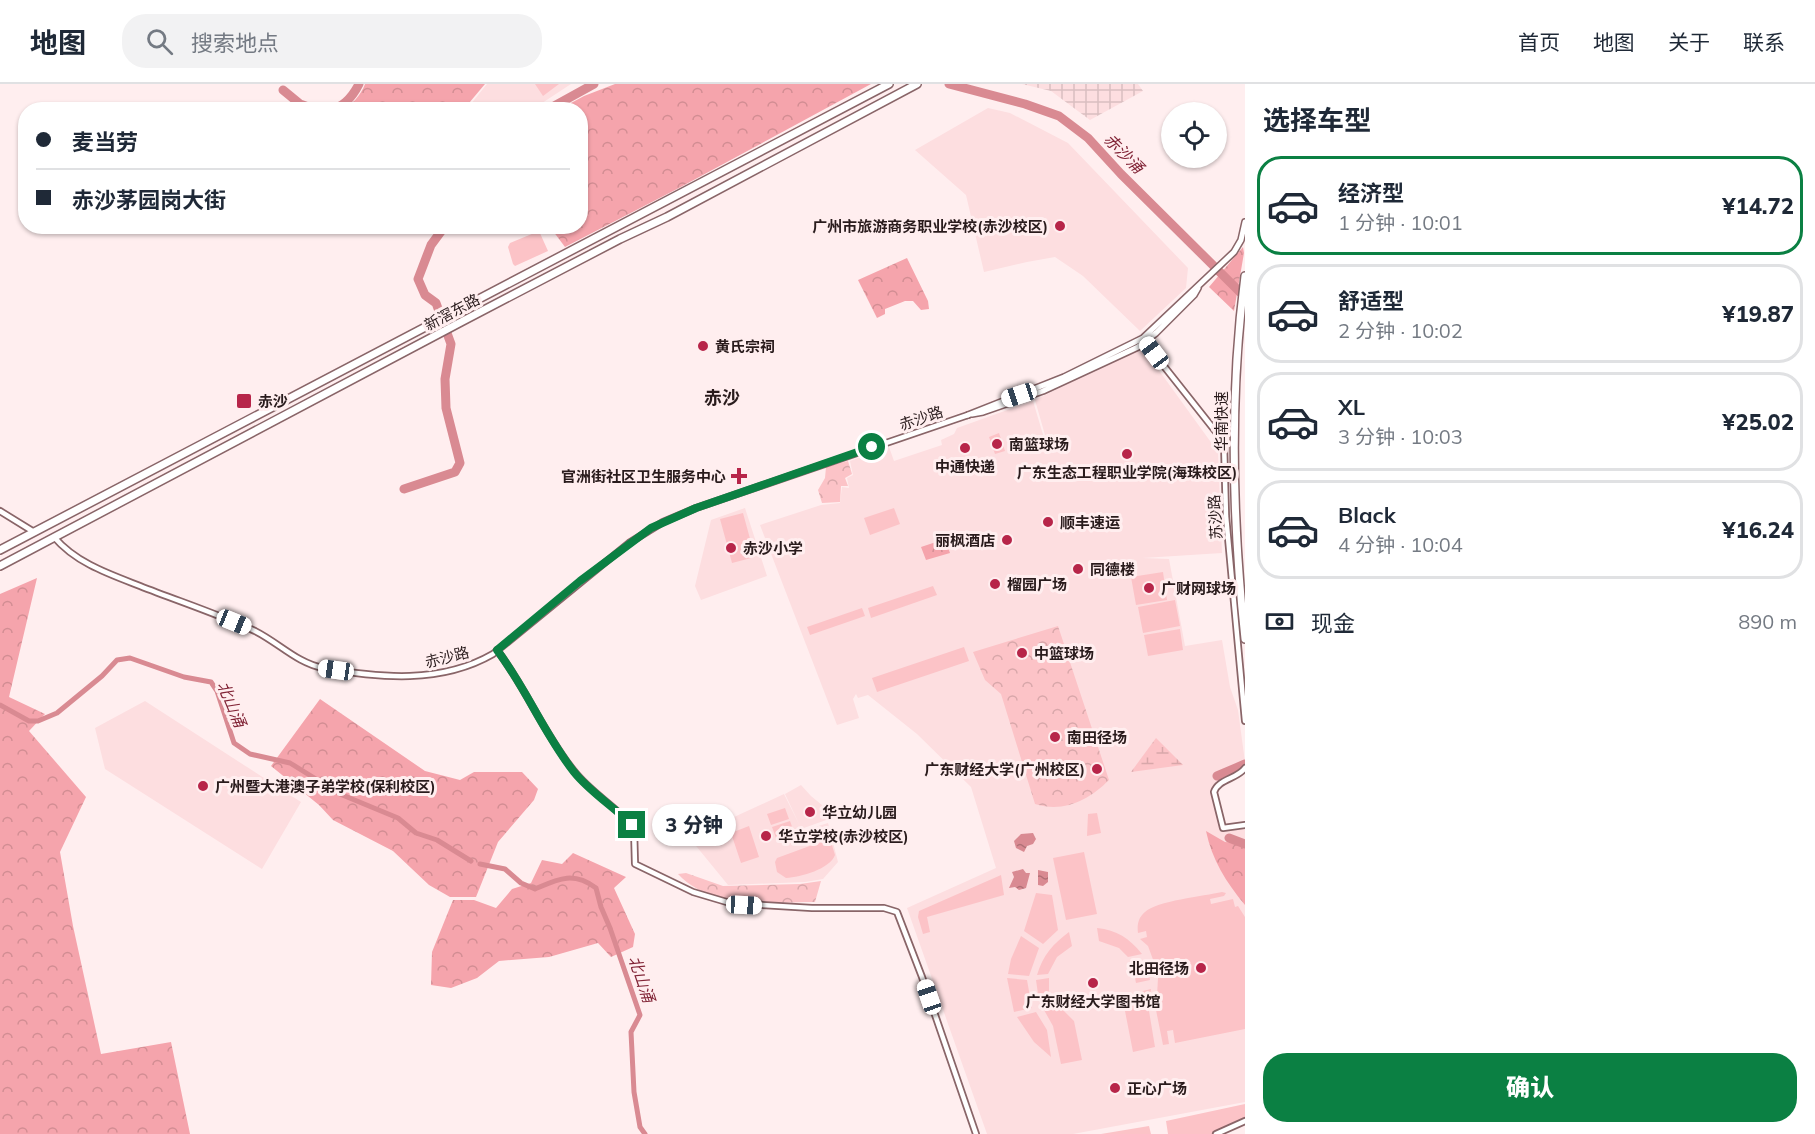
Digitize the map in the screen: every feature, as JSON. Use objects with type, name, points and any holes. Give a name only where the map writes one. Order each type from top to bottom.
[{"type":"highway","name":"新滘东路","points":[[0,550],[889,84]]},
{"type":"highway","name":"新滘东路","points":[[0,566],[461,322],[620,239],[685,208],[917,84]]},
{"type":"highway","name":"华南快速","points":[[1245,276],[1234,382],[1234,486],[1245,639]]},
{"type":"main road","name":"赤沙路","points":[[968,415],[979,408],[1054,381],[1144,340],[1185,297],[1220,267],[1238,246],[1245,222]]},
{"type":"street","name":"苏沙路","points":[[1144,340],[1224,442],[1226,516],[1245,721]]},
{"type":"street","name":"赤沙路","points":[[54,537],[68,552],[94,567],[255,632],[311,665],[408,678],[471,664],[497,650],[622,548],[651,528],[674,516],[968,415]]},
{"type":"street","points":[[0,511],[34,532]]},
{"type":"street","points":[[497,650],[516,676],[575,773],[633,826],[636,835],[635,864],[713,900],[781,907],[884,908],[897,912],[919,968],[976,1134]]},
{"type":"street","points":[[1245,768],[1235,777],[1219,784],[1214,792],[1223,828],[1245,825]]},
{"type":"street","points":[[1216,1134],[1245,1121]]},
{"type":"shaded area","points":[[487,84],[571,84],[544,102],[472,102]]},
{"type":"shaded area","points":[[1022,84],[1138,84],[1143,91],[1090,120],[1051,91]]},
{"type":"shaded area","name":"广州市旅游商务职业学校(赤沙校区)","points":[[988,108],[1010,113],[1068,143],[1188,268],[1186,288],[1140,331],[1083,276],[1055,257],[984,272],[966,195],[915,150]]},
{"type":"shaded area","name":"广东财经大学(广州校区)","points":[[1142,347],[1218,452],[1222,553],[1143,558],[1169,559],[1185,646],[1222,640],[1230,687],[1238,710],[1244,766],[1239,772],[1217,782],[1212,791],[1220,829],[1226,831],[1245,827],[1245,1102],[1073,1134],[987,1134],[907,908],[996,868],[971,787],[917,734],[868,695],[858,698],[856,694],[853,699],[859,718],[837,725],[760,525],[821,505],[840,503],[842,487],[849,488],[847,478],[853,475],[850,461],[889,447],[894,461],[942,445],[941,440],[954,434],[957,428],[1033,401],[1046,449],[1049,449],[1035,400]]},
{"type":"shaded area","name":"赤沙小学","points":[[745,508],[767,576],[701,600],[695,586],[711,520]]},
{"type":"shaded area","name":"广州暨大港澳子弟学校(保利校区)","points":[[145,701],[301,802],[262,869],[105,769],[95,728]]},
{"type":"shaded area","name":"华立学校(赤沙校区)","points":[[801,785],[822,805],[829,819],[801,829],[802,831],[828,823],[838,862],[823,879],[805,882],[728,885],[692,841],[721,823],[784,794],[800,826],[785,794]]},
{"type":"green space","points":[[365,84],[485,84],[470,102],[353,102]]},
{"type":"green space","points":[[535,84],[559,84],[543,96]]},
{"type":"green space","points":[[615,84],[871,84],[565,247],[555,234],[588,234],[588,102],[573,102]]},
{"type":"green space","points":[[532,234],[540,234],[548,251],[515,266],[508,247],[510,243]]},
{"type":"green space","points":[[1243,247],[1244,253],[1234,311],[1209,287]]},
{"type":"green space","points":[[907,258],[928,301],[929,309],[921,310],[913,301],[905,301],[885,309],[885,314],[877,318],[858,280]]},
{"type":"green space","name":"南篮球场","points":[[999,433],[1005,451],[995,454],[989,437]]},
{"type":"green space","points":[[848,461],[852,474],[845,478],[848,486],[841,486],[840,502],[822,503],[818,490],[825,478],[826,467]]},
{"type":"green space","points":[[894,508],[900,524],[870,535],[864,518]]},
{"type":"green space","points":[[743,513],[755,557],[732,563],[720,519]]},
{"type":"green space","points":[[945,539],[950,553],[926,560],[921,547]]},
{"type":"green space","name":"广财网球场","points":[[1163,572],[1167,600],[1136,605],[1131,577]]},
{"type":"green space","points":[[37,578],[9,697],[45,714],[29,731],[86,797],[60,852],[73,926],[101,1054],[171,1042],[190,1134],[0,1134],[0,594]]},
{"type":"green space","points":[[933,586],[937,595],[871,618],[868,608]]},
{"type":"green space","points":[[1175,600],[1180,626],[1143,633],[1138,607]]},
{"type":"green space","points":[[862,608],[865,616],[810,635],[807,627]]},
{"type":"green space","name":"南田径场","points":[[1058,626],[1109,780],[1084,799],[1056,807],[1035,804],[1001,694],[985,680],[973,652]]},
{"type":"green space","points":[[1180,629],[1183,650],[1148,656],[1144,635]]},
{"type":"green space","points":[[964,647],[969,661],[877,692],[872,678]]},
{"type":"green space","points":[[320,699],[425,771],[460,780],[474,772],[522,772],[538,789],[534,800],[498,842],[476,897],[450,897],[429,885],[393,851],[333,820],[319,805],[271,766]]},
{"type":"green space","points":[[1156,738],[1183,765],[1131,772]]},
{"type":"green space","points":[[785,808],[789,819],[771,825],[767,814]]},
{"type":"green space","points":[[1097,813],[1101,833],[1087,836],[1088,814]]},
{"type":"green space","points":[[790,821],[794,832],[776,838],[772,827]]},
{"type":"green space","points":[[749,826],[759,857],[741,863],[731,833]]},
{"type":"green space","points":[[1206,831],[1225,842],[1238,843],[1245,847],[1245,905],[1221,870],[1212,852]]},
{"type":"green space","points":[[826,840],[831,842],[835,855],[821,868],[807,874],[786,878],[777,872],[775,862],[777,858]]},
{"type":"green space","points":[[1084,852],[1097,914],[1066,920],[1053,858]]},
{"type":"green space","points":[[573,853],[626,877],[614,888],[635,934],[633,947],[611,957],[598,943],[549,957],[499,961],[477,978],[451,988],[431,985],[432,952],[453,900],[474,900],[496,908],[512,889],[531,883],[542,860],[562,864]]},
{"type":"green space","points":[[686,873],[723,886],[800,884],[821,881],[815,902],[742,902],[707,894],[692,886],[678,874]]},
{"type":"green space","points":[[1001,875],[1004,895],[927,917],[930,932],[923,934],[918,917],[919,911]]},
{"type":"green space","points":[[1036,893],[1052,895],[1058,930],[1043,944],[1024,931]]},
{"type":"green space","name":"北田径场","points":[[1226,893],[1224,896],[1210,899],[1211,904],[1233,899],[1235,907],[1238,906],[1245,917],[1245,1029],[1175,1043],[1173,1030],[1167,1031],[1169,1044],[1163,1045],[1155,1005],[1159,1004],[1158,978],[1148,946],[1140,939],[1147,937],[1146,931],[1138,933],[1139,919],[1145,912],[1159,905]]},
{"type":"green space","points":[[1097,928],[1122,936],[1142,954],[1128,957],[1119,948],[1099,941]]},
{"type":"green space","points":[[1069,932],[1072,946],[1057,957],[1048,974],[1037,975],[1049,950]]},
{"type":"green space","points":[[1021,936],[1039,948],[1029,976],[1008,974],[1011,959]]},
{"type":"green space","points":[[1146,960],[1150,980],[1136,983],[1132,963]]},
{"type":"green space","points":[[1007,978],[1027,980],[1032,1008],[1014,1012]]},
{"type":"green space","points":[[1049,978],[1052,1003],[1042,1006],[1036,980]]},
{"type":"green space","points":[[1151,989],[1148,1005],[1155,1047],[1133,1052],[1125,1011],[1130,1008],[1135,993]]},
{"type":"green space","points":[[1061,1008],[1074,1021],[1082,1060],[1061,1064],[1053,1026],[1044,1010]]},
{"type":"green space","points":[[1036,1012],[1047,1030],[1051,1057],[1034,1042],[1017,1017]]},
{"type":"green space","points":[[1245,1104],[1245,1120],[1214,1134],[1168,1134],[1166,1121]]},
{"type":"green space","points":[[1149,1126],[1151,1134],[1101,1134]]},
{"type":"water","points":[[1033,833],[1036,839],[1033,844],[1027,846],[1024,852],[1016,848],[1014,841],[1021,834]]},
{"type":"water","points":[[1023,869],[1026,873],[1030,873],[1026,888],[1019,890],[1015,887],[1009,888],[1014,877],[1012,872]]},
{"type":"water","points":[[1038,870],[1048,872],[1048,882],[1043,886],[1038,885]]},
{"type":"waterway","points":[[345,102],[359,84]]},
{"type":"waterway","points":[[561,102],[594,84]]},
{"type":"waterway","name":"赤沙涌","points":[[949,84],[1025,104],[1059,116],[1088,138],[1121,174],[1245,297]]},
{"type":"waterway","points":[[283,90],[298,102]]},
{"type":"waterway","points":[[404,489],[455,472],[460,463],[446,408],[445,379],[451,344],[436,303],[425,295],[418,279],[431,245],[439,234]]},
{"type":"waterway","name":"北山涌","points":[[0,705],[29,721],[38,721],[57,713],[102,676],[117,660],[130,658],[184,677],[211,682],[217,691],[234,743],[250,754],[290,763],[340,794],[398,818],[416,833],[437,840],[471,861]]},
{"type":"waterway","points":[[1217,776],[1245,764]]},
{"type":"waterway","points":[[1229,838],[1245,844]]},
{"type":"waterway","name":"北山涌","points":[[480,864],[505,869],[521,883],[535,889],[566,878],[580,880],[596,888],[640,1015],[631,1032],[634,1092],[640,1127],[645,1134]]},
{"type":"place","name":"广州市旅游商务职业学校(赤沙校区)","points":[[1060,226]]},
{"type":"place","name":"黄氏宗祠","points":[[703,346]]},
{"type":"place","name":"赤沙","points":[[244,401]]},
{"type":"place","name":"南篮球场","points":[[997,444]]},
{"type":"place","name":"中通快递","points":[[965,448]]},
{"type":"place","name":"广东生态工程职业学院(海珠校区)","points":[[1127,454]]},
{"type":"place","name":"官洲街社区卫生服务中心","points":[[739,476]]},
{"type":"place","name":"顺丰速运","points":[[1048,522]]},
{"type":"place","name":"丽枫酒店","points":[[1007,540]]},
{"type":"place","name":"赤沙小学","points":[[731,548]]},
{"type":"place","name":"同德楼","points":[[1078,569]]},
{"type":"place","name":"榴园广场","points":[[995,584]]},
{"type":"place","name":"广财网球场","points":[[1149,588]]},
{"type":"place","name":"中篮球场","points":[[1022,653]]},
{"type":"place","name":"南田径场","points":[[1055,737]]},
{"type":"place","name":"广东财经大学(广州校区)","points":[[1097,769]]},
{"type":"place","name":"广州暨大港澳子弟学校(保利校区)","points":[[203,786]]},
{"type":"place","name":"华立幼儿园","points":[[810,812]]},
{"type":"place","name":"华立学校(赤沙校区)","points":[[766,836]]},
{"type":"place","name":"北田径场","points":[[1201,968]]},
{"type":"place","name":"广东财经大学图书馆","points":[[1093,983]]},
{"type":"place","name":"正心广场","points":[[1115,1088]]},
{"type":"district","name":"赤沙","points":[[722,397]]},
{"type":"route","points":[[632,825],[575,773],[516,676],[497,650],[580,581],[651,528],[674,516],[872,447]]}]
